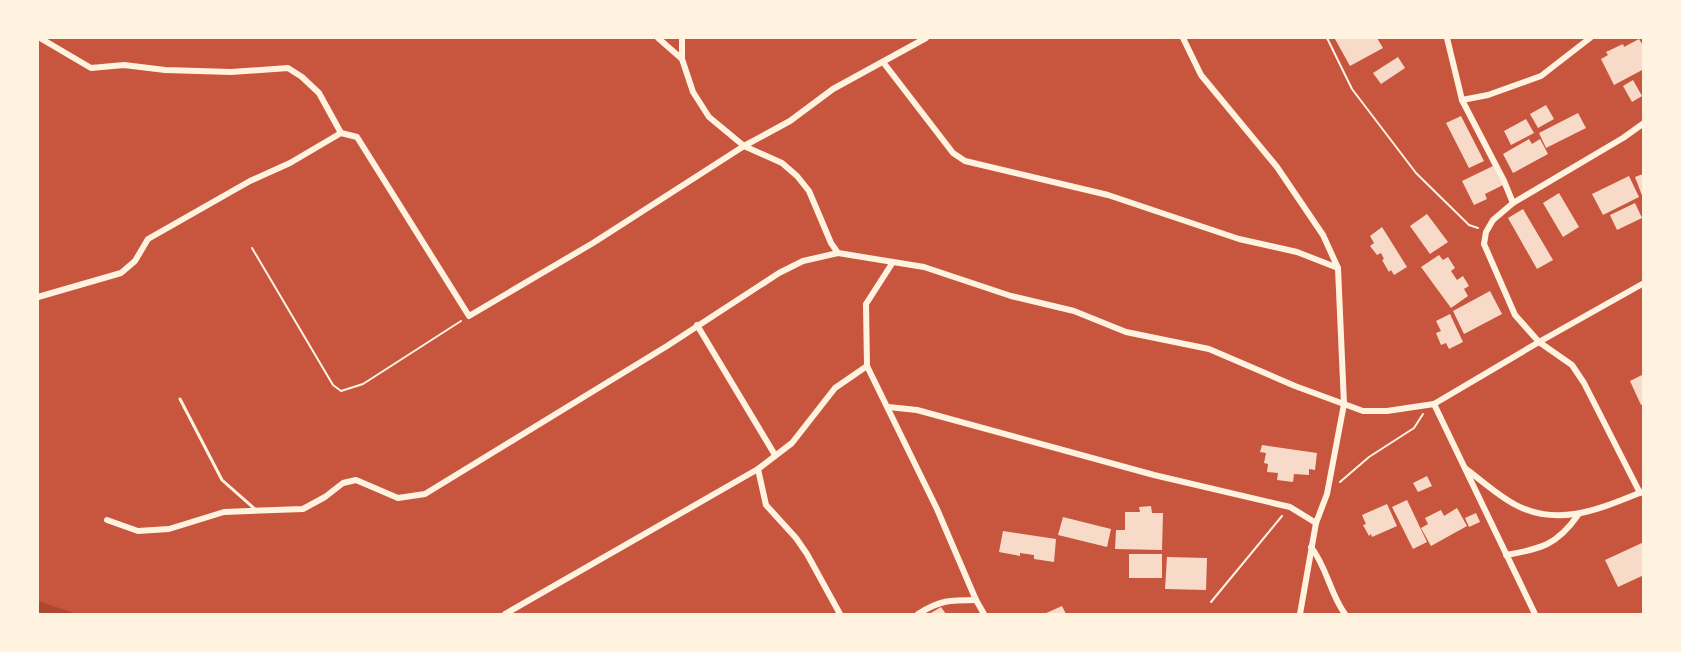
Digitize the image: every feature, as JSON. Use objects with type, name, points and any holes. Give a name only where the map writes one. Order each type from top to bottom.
[{"type":"street","points":[[40,38],[91,68],[124,65],[165,70],[231,72],[288,68],[319,93],[341,133]]},
{"type":"street","points":[[658,38],[682,59]]},
{"type":"street","points":[[682,38],[682,59],[693,92],[709,117],[744,146],[782,163],[797,176],[809,191],[831,243],[838,253]]},
{"type":"street","points":[[38,297],[121,273],[135,261],[148,239],[341,133],[357,137],[469,316],[593,243],[744,146],[790,121],[833,90],[926,38]]},
{"type":"street","points":[[1183,38],[1202,75],[1276,167],[1323,235],[1338,268],[1344,404],[1327,494],[1316,523],[1300,615]]},
{"type":"street","points":[[1447,38],[1462,100],[1513,203]]},
{"type":"street","points":[[1462,100],[1488,95],[1541,76],[1590,38]]},
{"type":"street","points":[[883,63],[953,153],[965,161],[1108,195],[1239,239],[1297,252],[1338,268]]},
{"type":"street","points":[[1463,466],[1512,503],[1524,509],[1562,517],[1600,509],[1642,492],[1584,383],[1572,365],[1539,342],[1515,315],[1484,244],[1486,232],[1492,220],[1513,203],[1623,138],[1644,123]]},
{"type":"street","points":[[107,520],[138,531],[170,529],[224,512],[303,509],[324,498],[343,483],[356,480],[398,498],[425,494],[668,346],[779,273],[804,261],[838,253],[924,267],[1011,296],[1074,311],[1126,332],[1209,349],[1295,386],[1363,411],[1387,411],[1434,404],[1644,283]]},
{"type":"street","points":[[894,262],[867,304],[867,366],[937,508],[975,600],[984,615]]},
{"type":"street","points":[[698,326],[775,455]]},
{"type":"street","points":[[505,615],[758,469],[792,443],[835,388],[867,366]]},
{"type":"street","points":[[1434,404],[1535,615]]},
{"type":"street","points":[[888,407],[916,411],[1154,475],[1290,507],[1316,523]]},
{"type":"street","points":[[758,469],[766,505],[796,538],[807,554],[840,615]]},
{"type":"street","points":[[1506,555],[1540,549],[1568,530],[1579,515]]},
{"type":"street","points":[[1311,547],[1320,558],[1330,585],[1346,615]]},
{"type":"street","points":[[918,615],[936,603],[975,600]]},
{"type":"lane","points":[[180,399],[222,480],[257,511]]},
{"type":"path","points":[[1327,38],[1352,89],[1416,173],[1469,225],[1486,232]]},
{"type":"path","points":[[252,248],[333,385],[341,391],[363,384],[469,316]]},
{"type":"path","points":[[1327,494],[1369,457],[1414,428],[1426,406]]},
{"type":"path","points":[[1211,602],[1290,507]]},
{"type":"shaded area","points":[[38,601],[77,614],[38,614]]},
{"type":"building","points":[[1377,38],[1383,48],[1350,66],[1335,39]]},
{"type":"building","points":[[1639,39],[1644,47],[1644,69],[1614,85],[1601,59],[1608,55],[1606,52],[1623,44],[1624,47]]},
{"type":"building","points":[[1398,57],[1405,68],[1381,84],[1373,73]]},
{"type":"building","points":[[1633,80],[1642,96],[1632,102],[1623,86]]},
{"type":"building","points":[[1546,105],[1554,119],[1538,128],[1530,114]]},
{"type":"building","points":[[1578,113],[1586,128],[1546,148],[1539,133]]},
{"type":"building","points":[[1461,116],[1484,161],[1469,168],[1446,123]]},
{"type":"building","points":[[1526,119],[1534,133],[1511,145],[1504,131]]},
{"type":"building","points":[[1529,139],[1532,144],[1540,139],[1548,154],[1513,173],[1503,154]]},
{"type":"building","points":[[1493,166],[1503,185],[1485,194],[1487,199],[1474,205],[1462,181]]},
{"type":"building","points":[[1643,174],[1644,176],[1643,198],[1635,177]]},
{"type":"building","points":[[1629,176],[1639,197],[1603,215],[1592,194]]},
{"type":"building","points":[[1559,193],[1579,227],[1563,237],[1543,203]]},
{"type":"building","points":[[1635,203],[1642,218],[1617,230],[1610,215]]},
{"type":"building","points":[[1523,209],[1553,260],[1537,269],[1508,218]]},
{"type":"building","points":[[1427,214],[1448,242],[1430,254],[1410,226]]},
{"type":"building","points":[[1382,227],[1407,267],[1394,275],[1391,270],[1389,272],[1381,253],[1377,255],[1370,246],[1374,243],[1370,236]]},
{"type":"building","points":[[1439,255],[1443,260],[1448,257],[1455,268],[1451,271],[1457,280],[1463,276],[1469,286],[1464,289],[1468,296],[1451,308],[1421,267]]},
{"type":"building","points":[[1490,291],[1502,314],[1464,334],[1453,311]]},
{"type":"building","points":[[1450,314],[1463,342],[1449,349],[1446,343],[1441,345],[1436,333],[1441,331],[1436,321]]},
{"type":"building","points":[[1644,374],[1644,404],[1641,405],[1630,381]]},
{"type":"building","points":[[1262,445],[1317,453],[1315,470],[1309,469],[1309,475],[1294,474],[1293,482],[1277,480],[1278,473],[1267,472],[1268,464],[1264,463],[1266,453],[1260,452]]},
{"type":"building","points":[[1427,476],[1432,486],[1418,492],[1413,483]]},
{"type":"building","points":[[1407,500],[1427,542],[1413,549],[1392,507]]},
{"type":"building","points":[[1387,504],[1397,526],[1372,537],[1371,534],[1369,536],[1363,525],[1366,524],[1362,515]]},
{"type":"building","points":[[1151,506],[1152,513],[1163,513],[1162,550],[1115,549],[1116,530],[1125,530],[1125,512],[1140,512],[1139,507]]},
{"type":"building","points":[[1457,508],[1467,526],[1431,546],[1421,528],[1428,524],[1425,518],[1441,510],[1444,516]]},
{"type":"building","points":[[1476,513],[1480,522],[1469,527],[1465,518]]},
{"type":"building","points":[[1063,517],[1111,529],[1107,547],[1058,535]]},
{"type":"building","points":[[1003,531],[1056,539],[1054,562],[1034,559],[1034,555],[1020,553],[1020,556],[999,552]]},
{"type":"building","points":[[1644,542],[1644,575],[1618,587],[1605,560]]},
{"type":"building","points":[[1129,554],[1162,554],[1162,578],[1129,578]]},
{"type":"building","points":[[1167,557],[1207,558],[1206,590],[1165,589]]},
{"type":"building","points":[[1062,606],[1066,614],[1044,614]]},
{"type":"building","points":[[941,607],[946,614],[929,614]]}]
